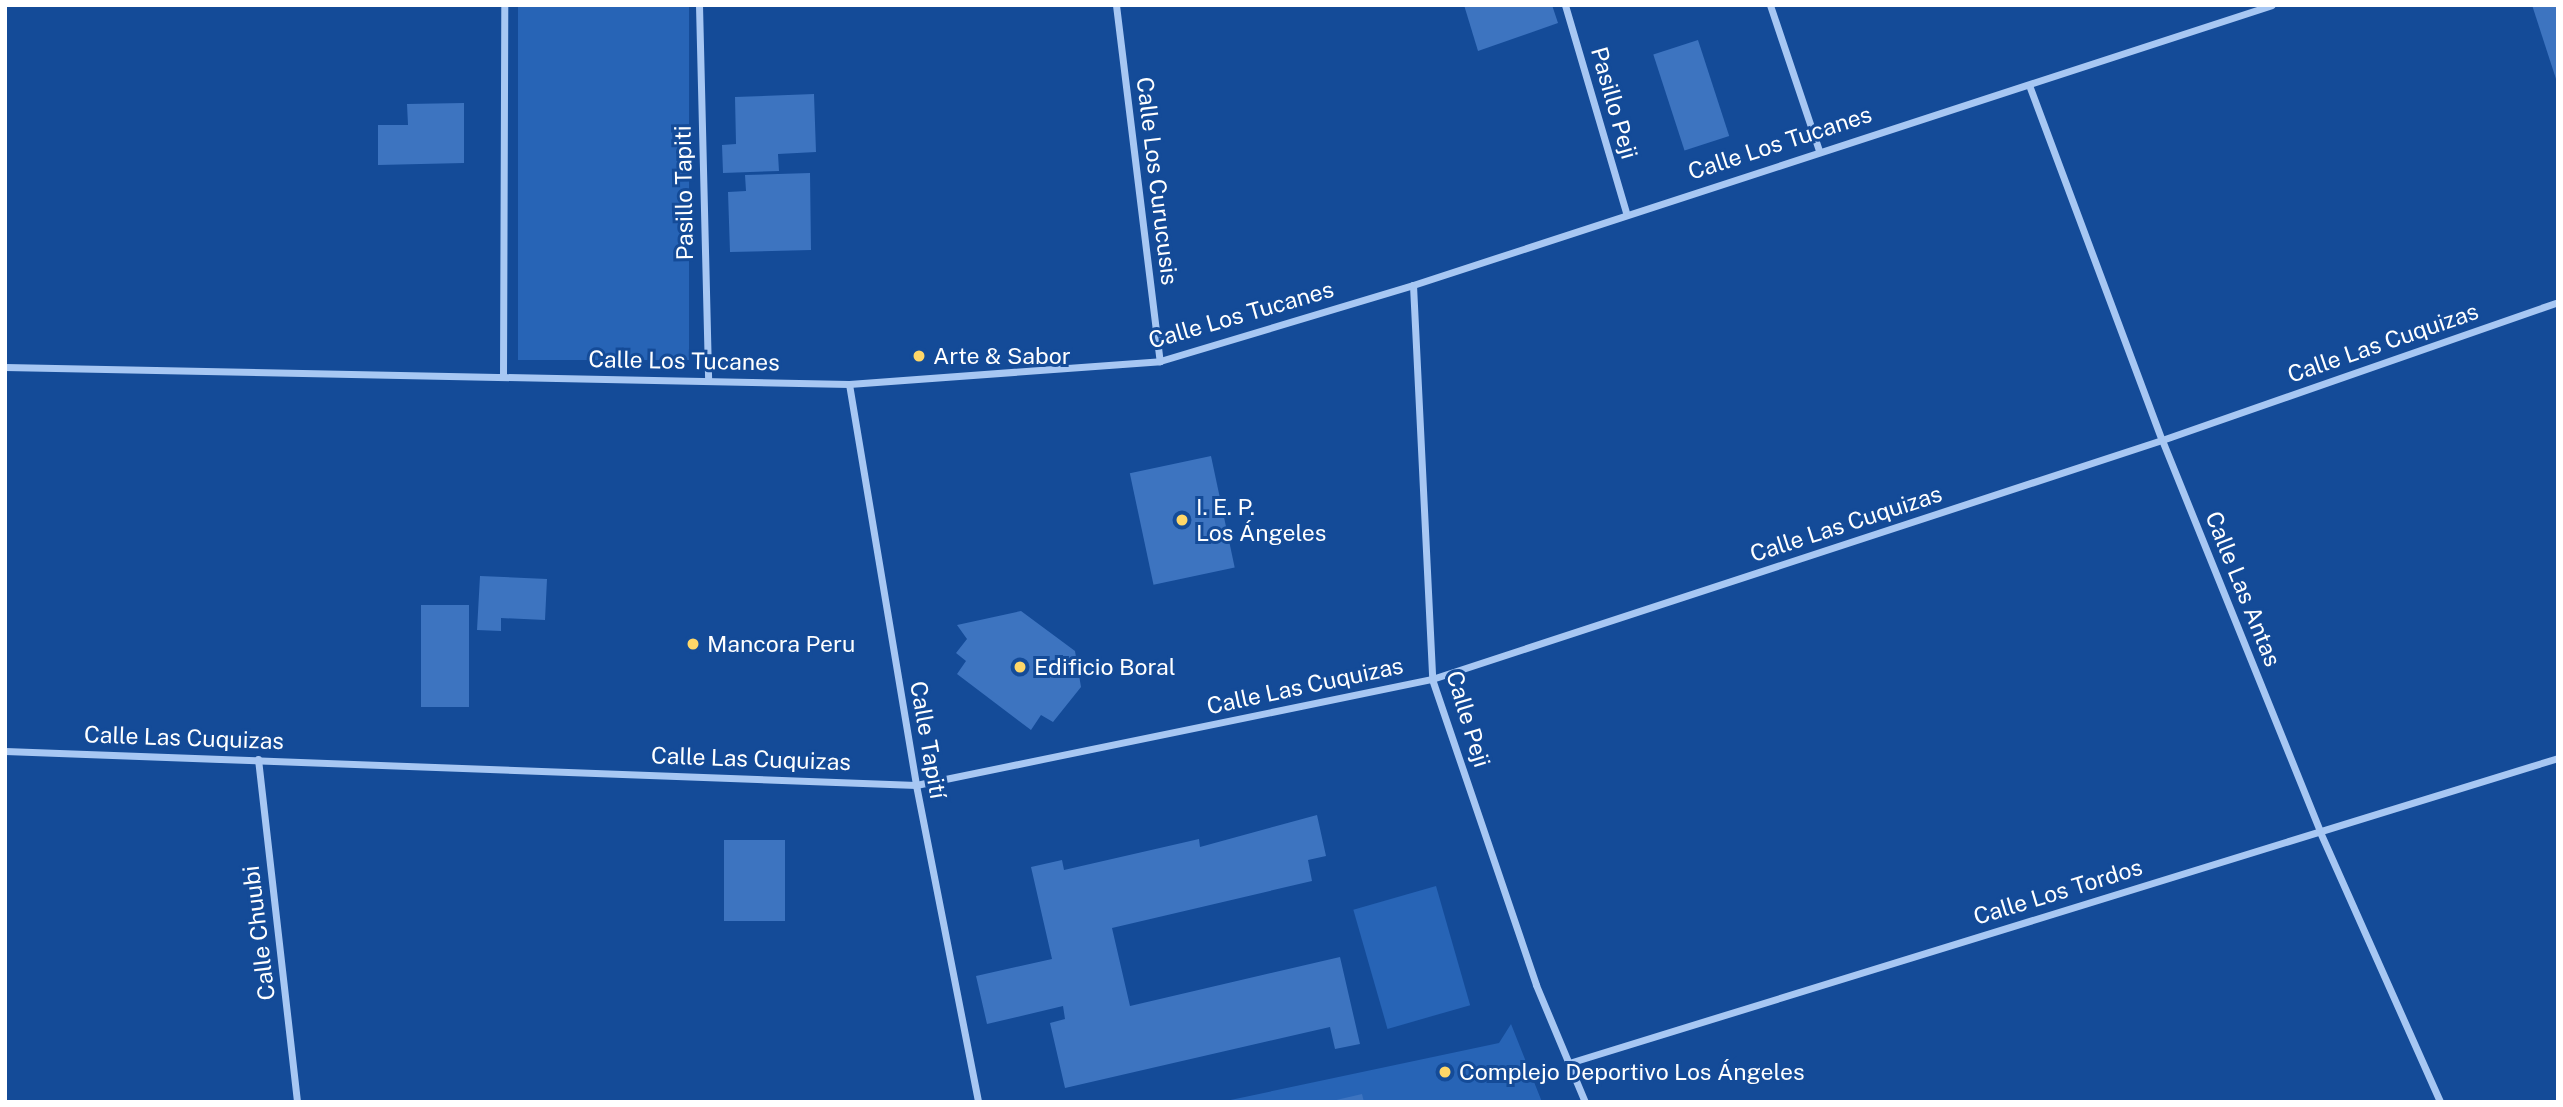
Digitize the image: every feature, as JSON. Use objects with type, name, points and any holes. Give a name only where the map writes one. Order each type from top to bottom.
[{"type":"street","points":[[503,377],[504,5]]},
{"type":"street","name":"Pasillo Tapiti","points":[[699,5],[708,380]]},
{"type":"street","name":"Calle Los Curucusis","points":[[1116,5],[1160,361]]},
{"type":"street","name":"Pasillo Peji","points":[[1565,5],[1626,212]]},
{"type":"street","points":[[1770,5],[1819,151]]},
{"type":"street","name":"Calle Los Tucanes","points":[[5,367],[849,384],[1160,361],[1413,285],[1626,212],[2272,5]]},
{"type":"street","name":"Calle Las Antas","points":[[2029,85],[2162,440],[2320,832],[2440,1102]]},
{"type":"street","name":"Calle Peji","points":[[1413,285],[1432,680],[1536,985],[1585,1102]]},
{"type":"street","name":"Calle Las Cuquizas","points":[[5,751],[916,785],[1432,680],[2162,440],[2558,302]]},
{"type":"street","name":"Calle Tapití","points":[[849,384],[916,785],[978,1102]]},
{"type":"street","name":"Calle Los Tordos","points":[[1569,1063],[2558,758]]},
{"type":"street","name":"Calle Chuubi","points":[[258,759],[297,1102]]},
{"type":"shaded area","points":[[518,5],[689,5],[689,360],[518,360]]},
{"type":"shaded area","points":[[1436,886],[1470,1005],[1388,1029],[1353,910]]},
{"type":"shaded area","name":"Complejo Deportivo Los Ángeles","points":[[1511,1024],[1542,1102],[1221,1102],[1499,1043]]},
{"type":"building","points":[[1464,5],[1552,5],[1558,23],[1478,51]]},
{"type":"building","points":[[2532,5],[2558,5],[2558,82],[2557,82]]},
{"type":"building","points":[[1698,40],[1729,136],[1685,151],[1653,55]]},
{"type":"building","points":[[814,94],[816,152],[778,154],[779,171],[723,173],[722,145],[736,144],[735,97]]},
{"type":"building","points":[[464,103],[464,163],[378,165],[378,125],[408,125],[407,104]]},
{"type":"building","points":[[810,173],[811,250],[730,252],[728,192],[746,191],[745,175]]},
{"type":"building","name":"I. E. P. Los Ángeles","points":[[1211,456],[1235,568],[1154,585],[1130,473]]},
{"type":"building","points":[[480,576],[547,579],[545,620],[501,618],[501,631],[477,630]]},
{"type":"building","points":[[421,605],[469,605],[469,707],[421,707]]},
{"type":"building","name":"Edificio Boral","points":[[1021,611],[1075,651],[1081,687],[1053,722],[1041,715],[1031,730],[957,674],[966,661],[956,653],[967,639],[957,625]]},
{"type":"building","points":[[1317,815],[1326,856],[1308,860],[1312,881],[1112,928],[1130,1006],[1340,957],[1360,1044],[1335,1049],[1330,1027],[1065,1088],[1050,1023],[1065,1019],[1063,1006],[987,1024],[976,976],[1052,959],[1031,867],[1062,860],[1064,870],[1199,839],[1200,847]]},
{"type":"building","points":[[724,840],[785,840],[785,921],[724,921]]},
{"type":"building","points":[[1362,1094],[1364,1102],[1332,1101]]},
{"type":"place","name":"Arte & Sabor","points":[[919,356]]},
{"type":"place","name":"I. E. P. Los Ángeles","points":[[1182,520]]},
{"type":"place","name":"Mancora Peru","points":[[693,644]]},
{"type":"place","name":"Edificio Boral","points":[[1020,667]]},
{"type":"place","name":"Complejo Deportivo Los Ángeles","points":[[1445,1072]]}]
